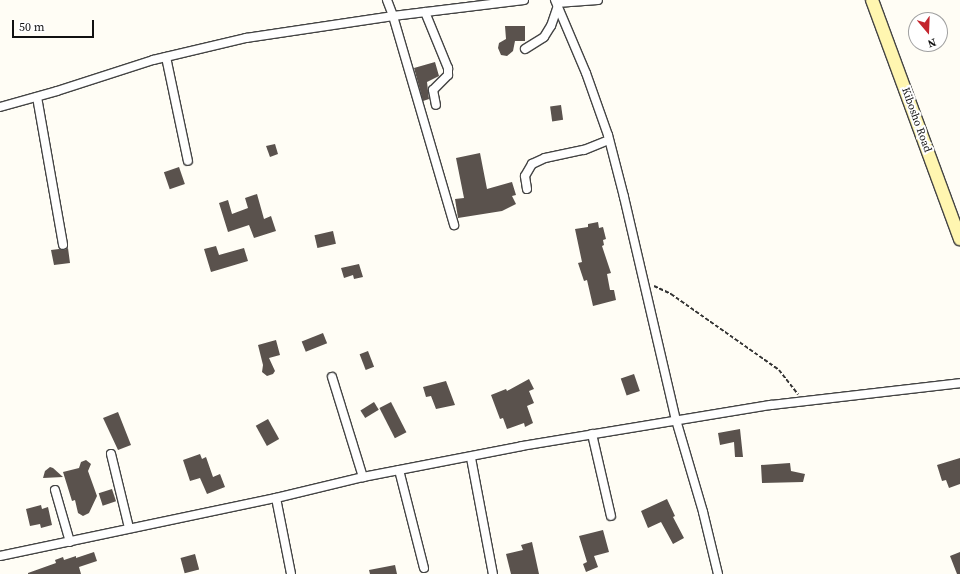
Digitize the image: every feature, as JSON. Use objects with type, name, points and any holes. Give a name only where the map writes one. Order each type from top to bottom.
[{"type":"street","points":[[387,0],[454,225]]},
{"type":"street","points":[[0,107],[166,57],[246,38],[393,16],[524,0]]},
{"type":"street","points":[[557,3],[598,0]]},
{"type":"street","name":"Kibosho Road","points":[[872,0],[960,240]]},
{"type":"street","points":[[525,49],[544,37],[551,26],[557,3]]},
{"type":"street","points":[[557,3],[586,73],[609,140],[624,197],[676,420],[704,512],[718,574]]},
{"type":"street","points":[[425,12],[448,68],[448,75],[433,90],[436,106]]},
{"type":"street","points":[[166,57],[188,161]]},
{"type":"street","points":[[37,97],[63,245]]},
{"type":"street","points":[[527,189],[525,176],[532,164],[545,158],[584,150],[609,140]]},
{"type":"street","points":[[332,376],[363,477]]},
{"type":"street","points":[[0,556],[276,498],[363,477],[471,458],[592,434],[770,404],[960,383]]},
{"type":"street","points":[[592,434],[611,516]]},
{"type":"street","points":[[111,454],[129,528]]},
{"type":"street","points":[[471,458],[493,574]]},
{"type":"street","points":[[399,470],[424,568]]},
{"type":"street","points":[[55,490],[70,542]]},
{"type":"street","points":[[276,498],[291,574]]},
{"type":"path","points":[[644,282],[671,294],[779,370],[804,401]]},
{"type":"building","points":[[505,26],[525,26],[525,41],[515,41],[513,51],[507,56],[501,55],[498,48],[499,43],[506,39]]},
{"type":"building","points":[[435,62],[439,76],[427,82],[429,99],[423,101],[414,68]]},
{"type":"building","points":[[561,105],[563,120],[552,121],[550,107]]},
{"type":"building","points":[[275,144],[278,154],[270,157],[266,146]]},
{"type":"building","points":[[480,153],[487,189],[512,182],[516,195],[512,196],[516,204],[502,211],[458,218],[455,199],[464,198],[456,158]]},
{"type":"building","points":[[179,167],[185,184],[170,189],[164,172]]},
{"type":"building","points":[[257,194],[264,219],[271,216],[276,231],[254,238],[249,225],[228,232],[219,203],[228,200],[232,214],[248,208],[245,198]]},
{"type":"building","points":[[598,222],[599,228],[603,227],[606,239],[603,240],[604,245],[602,246],[611,273],[607,274],[610,290],[614,290],[616,300],[593,306],[587,280],[584,281],[578,263],[582,262],[575,229],[588,227],[588,224]]},
{"type":"building","points":[[333,231],[336,244],[317,248],[314,235]]},
{"type":"building","points":[[216,246],[219,255],[244,248],[248,261],[211,272],[204,249]]},
{"type":"building","points":[[68,248],[70,263],[54,265],[51,250],[64,250]]},
{"type":"building","points":[[359,264],[363,277],[354,279],[353,275],[344,278],[341,268]]},
{"type":"building","points":[[323,333],[327,343],[306,352],[302,342]]},
{"type":"building","points":[[276,340],[280,355],[269,358],[275,371],[273,374],[267,376],[262,372],[263,365],[258,345]]},
{"type":"building","points":[[368,351],[374,367],[366,370],[360,354]]},
{"type":"building","points":[[634,374],[640,391],[627,396],[621,379]]},
{"type":"building","points":[[529,379],[534,389],[529,391],[534,403],[527,406],[533,423],[525,427],[524,423],[507,429],[503,418],[500,419],[491,395],[506,389],[507,391]]},
{"type":"building","points":[[446,381],[455,405],[436,409],[431,396],[426,397],[423,387]]},
{"type":"building","points":[[374,402],[379,410],[365,418],[360,410]]},
{"type":"building","points":[[391,402],[406,432],[395,438],[379,408]]},
{"type":"building","points":[[118,412],[131,445],[118,450],[103,418]]},
{"type":"building","points":[[268,419],[279,439],[267,446],[256,426]]},
{"type":"building","points":[[740,429],[743,457],[735,457],[734,442],[720,445],[718,433]]},
{"type":"building","points":[[200,454],[202,459],[206,457],[213,477],[220,474],[225,487],[207,494],[200,478],[190,481],[183,460]]},
{"type":"building","points":[[960,458],[960,484],[949,488],[946,480],[942,481],[937,465]]},
{"type":"building","points":[[86,460],[91,464],[88,471],[97,496],[89,513],[83,516],[78,513],[75,500],[72,501],[63,472],[79,468],[81,462]]},
{"type":"building","points":[[790,463],[791,471],[805,474],[803,482],[762,483],[761,465]]},
{"type":"building","points":[[50,467],[63,477],[43,478],[45,471]]},
{"type":"building","points":[[112,489],[116,501],[103,506],[99,493]]},
{"type":"building","points":[[667,499],[675,516],[673,517],[684,538],[673,544],[661,522],[648,528],[641,511]]},
{"type":"building","points":[[41,505],[42,509],[48,507],[52,525],[41,528],[40,524],[30,526],[26,509]]},
{"type":"building","points":[[603,530],[609,552],[594,556],[598,567],[586,572],[583,564],[587,562],[579,536]]},
{"type":"building","points":[[532,542],[539,574],[511,574],[506,554],[523,550],[521,545]]},
{"type":"building","points":[[94,552],[97,561],[79,567],[81,574],[28,574],[56,563],[55,560],[63,557],[64,560]]},
{"type":"building","points":[[960,552],[960,574],[957,574],[950,556]]},
{"type":"building","points":[[195,554],[199,569],[185,573],[181,558]]},
{"type":"building","points":[[395,565],[397,574],[370,574],[369,570]]}]
